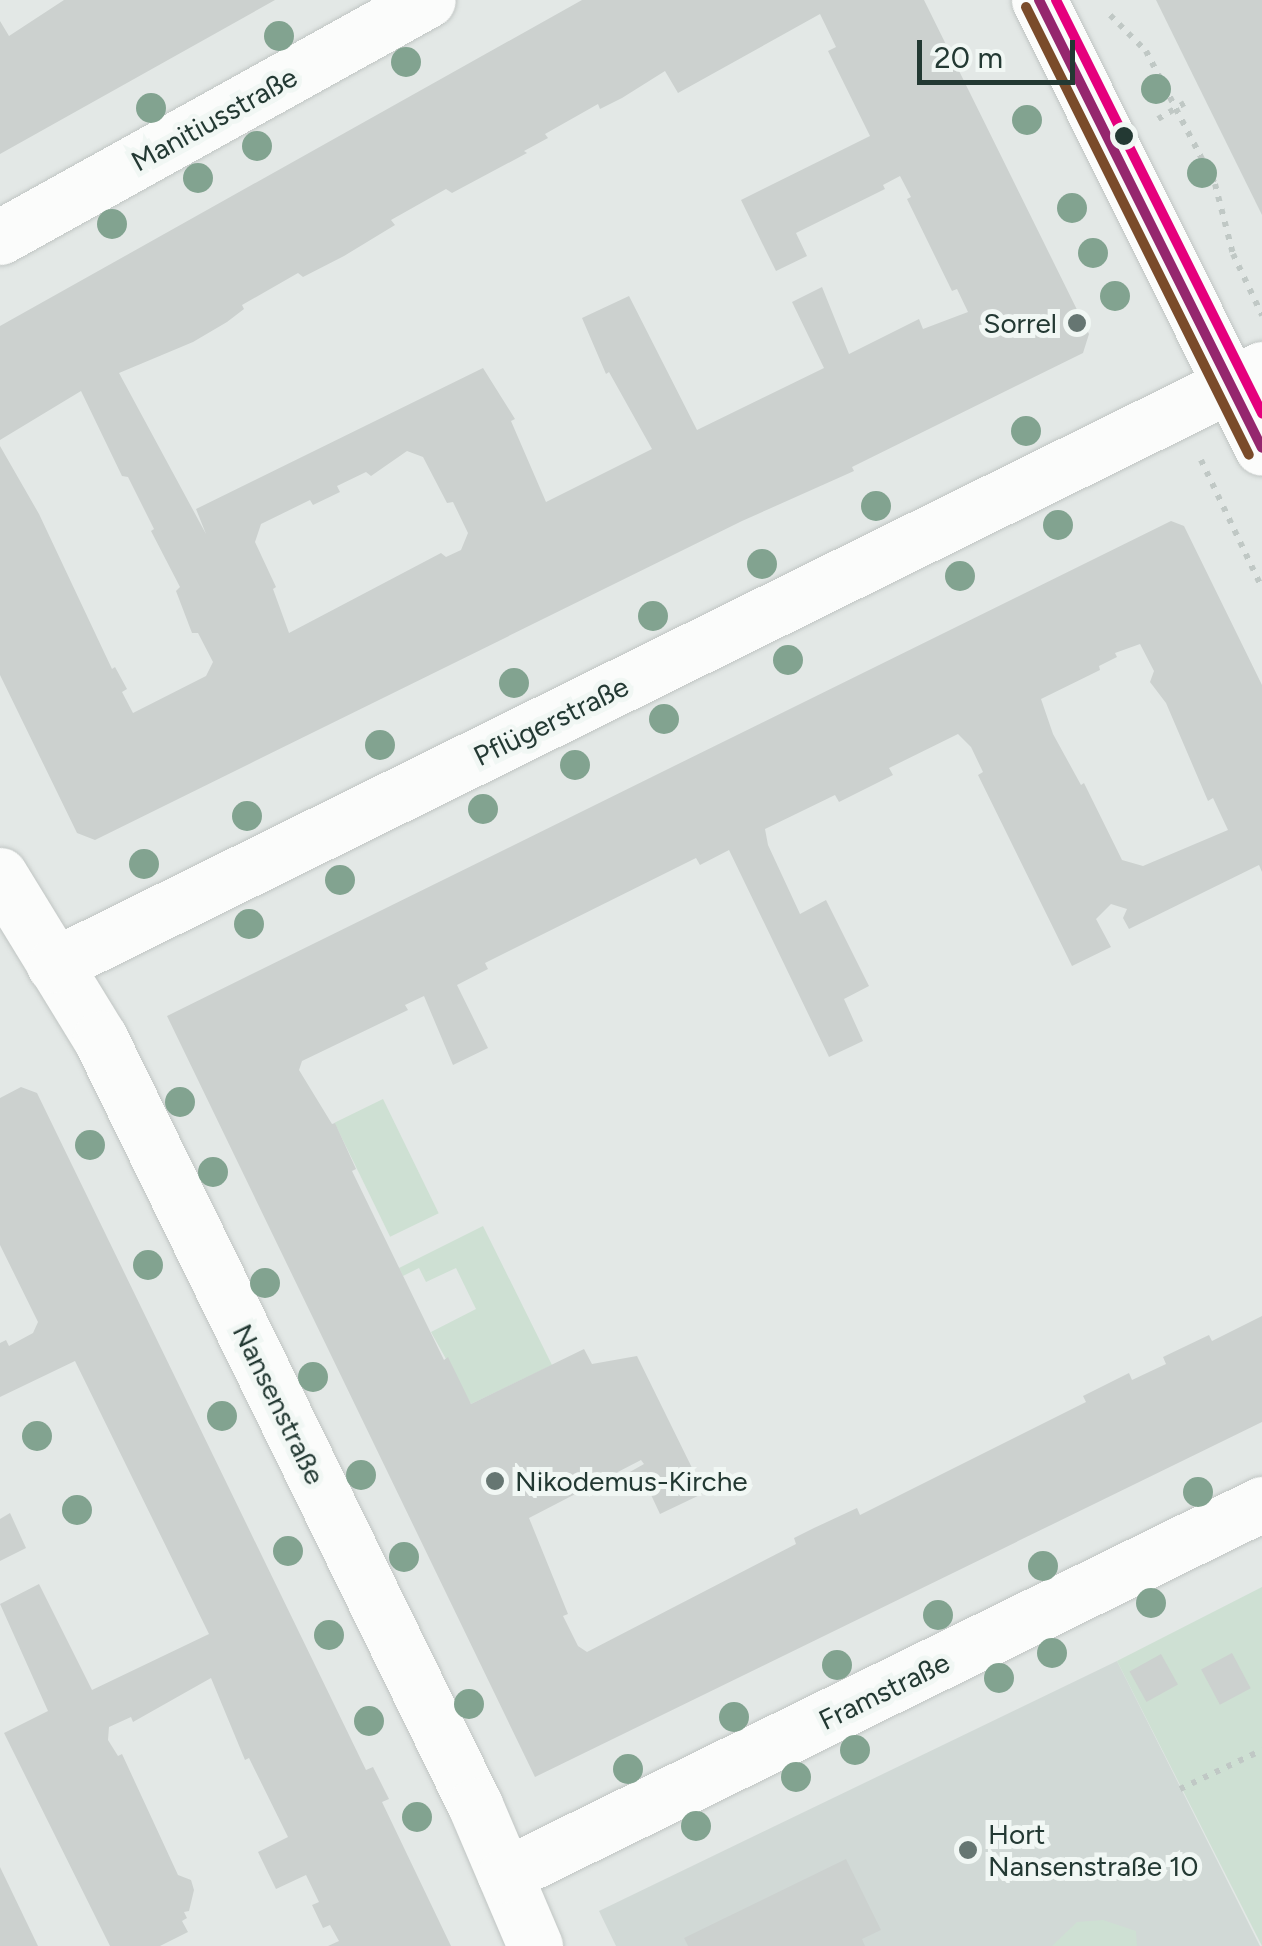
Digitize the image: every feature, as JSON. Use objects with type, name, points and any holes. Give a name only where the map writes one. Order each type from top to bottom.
[{"type":"street","name":"Manitiusstraße","points":[[0,237],[428,0]]},
{"type":"street","points":[[1039,0],[1246,377],[1262,448]]},
{"type":"street","name":"Pflügerstraße","points":[[54,964],[1246,377]]},
{"type":"street","name":"Nansenstraße","points":[[0,876],[126,1090],[476,1804],[534,1946]]},
{"type":"street","name":"Framstraße","points":[[505,1876],[1262,1504]]},
{"type":"path","points":[[1111,17],[1146,51],[1215,184],[1233,254],[1262,315]]},
{"type":"path","points":[[1157,120],[1186,104]]},
{"type":"path","points":[[1222,505],[1262,588]]},
{"type":"path","points":[[1180,1790],[1262,1750]]},
{"type":"shaded area","name":"Hort Nansenstraße 10","points":[[1117,1661],[1260,1946],[616,1946],[599,1911]]},
{"type":"green space","points":[[383,1099],[439,1213],[390,1237],[334,1123]]},
{"type":"green space","points":[[483,1226],[552,1365],[471,1404],[431,1332],[476,1309],[456,1268],[426,1282],[419,1268],[403,1276],[399,1268]]},
{"type":"green space","points":[[1262,1587],[1262,1946],[1117,1661]]},
{"type":"green space","points":[[1103,1920],[1136,1931],[1137,1946],[1052,1946],[1077,1922]]},
{"type":"building","points":[[64,0],[275,0],[0,154],[0,21],[9,36]]},
{"type":"building","points":[[582,0],[924,0],[1089,334],[1083,353],[852,467],[854,471],[742,521],[95,840],[77,833],[0,675],[0,446],[39,514],[112,669],[115,667],[127,689],[122,692],[133,713],[206,676],[213,662],[198,633],[192,633],[176,591],[180,587],[151,531],[154,529],[128,477],[122,476],[81,391],[0,440],[0,326]],"holes":[[[820,14],[836,47],[828,51],[870,136],[741,200],[767,253],[776,271],[807,256],[796,233],[885,189],[883,185],[900,176],[911,197],[907,199],[952,291],[957,289],[968,312],[923,329],[919,319],[849,354],[822,287],[792,302],[824,368],[697,430],[629,296],[582,318],[606,374],[609,372],[652,449],[546,502],[511,421],[515,419],[483,368],[196,509],[206,534],[119,373],[193,342],[227,322],[244,309],[242,305],[298,273],[303,277],[344,256],[395,225],[391,220],[446,189],[452,193],[527,153],[524,151],[548,138],[545,134],[598,104],[600,109],[665,71],[678,93]],[[407,451],[423,457],[447,503],[453,502],[468,533],[461,550],[446,557],[441,553],[289,633],[273,589],[276,587],[255,542],[261,524],[310,500],[313,505],[340,492],[337,486],[366,472],[371,476]]]},
{"type":"building","points":[[1156,0],[1262,0],[1262,215],[1185,59]]},
{"type":"building","points":[[1171,521],[1184,526],[1262,685],[1262,872],[1259,865],[1129,929],[1123,918],[1127,909],[1111,904],[1096,919],[1111,947],[1072,966],[978,775],[983,772],[971,747],[958,734],[889,768],[893,775],[839,802],[835,795],[765,829],[768,845],[800,914],[826,900],[869,986],[844,999],[863,1041],[829,1057],[729,850],[700,865],[696,858],[485,963],[488,969],[457,985],[488,1048],[453,1065],[424,996],[405,1005],[408,1010],[302,1061],[299,1070],[332,1124],[335,1123],[356,1169],[352,1171],[444,1360],[448,1357],[471,1404],[584,1349],[592,1364],[637,1356],[704,1493],[660,1514],[645,1482],[634,1487],[628,1473],[644,1464],[641,1460],[529,1518],[568,1614],[563,1616],[578,1646],[587,1652],[796,1544],[794,1538],[814,1528],[857,1508],[860,1515],[1086,1402],[1083,1396],[1129,1373],[1132,1380],[1166,1364],[1163,1357],[1209,1335],[1212,1341],[1262,1316],[1262,1422],[535,1777],[167,1016]],"holes":[[[1140,644],[1154,671],[1150,682],[1166,703],[1208,801],[1213,798],[1228,830],[1143,866],[1122,860],[1084,783],[1081,785],[1053,734],[1041,699],[1100,670],[1099,666],[1117,657],[1115,653]]]},
{"type":"building","points":[[21,1087],[37,1093],[366,1770],[373,1767],[389,1799],[382,1802],[451,1946],[328,1946],[339,1941],[330,1925],[323,1928],[312,1905],[319,1902],[306,1875],[276,1889],[258,1852],[288,1837],[249,1758],[245,1760],[211,1678],[133,1722],[131,1717],[109,1727],[108,1740],[118,1756],[122,1754],[178,1875],[191,1880],[194,1890],[189,1911],[184,1912],[187,1918],[182,1921],[188,1932],[160,1946],[110,1946],[4,1733],[48,1711],[0,1604],[39,1584],[92,1690],[209,1634],[75,1361],[0,1397],[0,1343],[6,1340],[9,1346],[33,1333],[38,1322],[0,1245],[0,1098]]},
{"type":"building","points":[[10,1513],[26,1548],[0,1561],[0,1519]]},
{"type":"building","points":[[1232,1653],[1251,1688],[1220,1705],[1201,1669]]},
{"type":"building","points":[[1161,1654],[1178,1685],[1146,1702],[1130,1671]]},
{"type":"building","points":[[846,1859],[881,1930],[862,1939],[865,1946],[688,1946],[684,1938]]},
{"type":"building","points":[[0,1867],[38,1946],[0,1946]]},
{"type":"transit line","points":[[1039,0],[1262,448]]},
{"type":"transit line","points":[[1056,0],[1262,414]]},
{"type":"transit line","points":[[1026,7],[1249,455]]},
{"type":"place","name":"Sorrel","points":[[1077,323]]},
{"type":"place","name":"Nikodemus-Kirche","points":[[495,1481]]},
{"type":"place","name":"Hort Nansenstraße 10","points":[[968,1850]]}]
